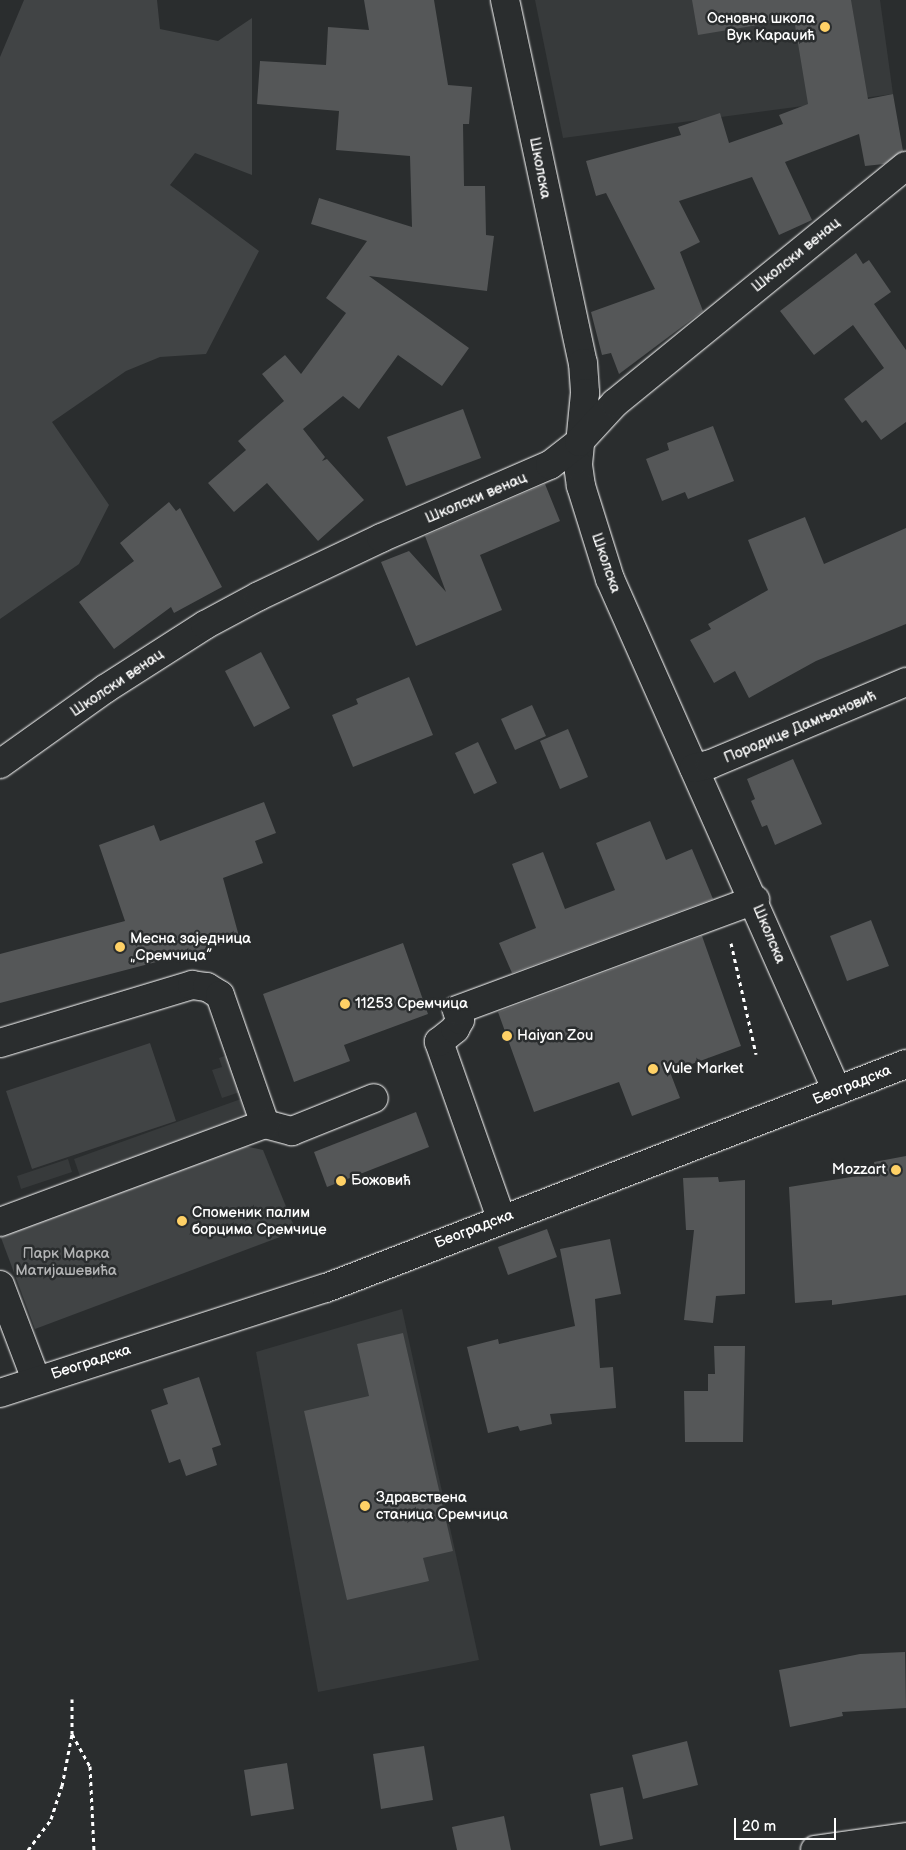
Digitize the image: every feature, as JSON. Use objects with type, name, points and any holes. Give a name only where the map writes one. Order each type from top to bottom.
[{"type":"street","name":"Школска","points":[[505,0],[583,363],[585,393],[579,442],[581,486],[610,579],[755,900],[837,1091]]},
{"type":"street","name":"Школски венац","points":[[0,764],[106,689],[205,625],[381,538],[550,465],[579,442],[615,403],[906,166]]},
{"type":"street","name":"Породице Дамњановић","points":[[694,768],[711,764],[906,682]]},
{"type":"street","points":[[501,1218],[439,1042],[455,1030],[460,1020],[457,1010],[755,900]]},
{"type":"street","points":[[0,1043],[192,985],[207,986],[220,995],[265,1124]]},
{"type":"street","name":"Београдска","points":[[0,1393],[326,1288],[501,1218],[906,1064]]},
{"type":"street","points":[[0,1222],[265,1124],[292,1131],[374,1098]]},
{"type":"street","name":"Београдска","points":[[0,1285],[36,1380]]},
{"type":"street","points":[[815,1850],[906,1837]]},
{"type":"path","points":[[738,937],[730,943],[756,1054]]},
{"type":"path","points":[[28,1850],[51,1819],[72,1734],[72,1699]]},
{"type":"path","points":[[72,1734],[90,1766],[94,1850]]},
{"type":"shaded area","points":[[535,0],[880,0],[893,94],[563,138]]},
{"type":"shaded area","points":[[230,1054],[243,1091],[222,1098],[212,1070],[222,1067],[219,1058]]},
{"type":"shaded area","points":[[241,1099],[249,1119],[81,1179],[74,1159]]},
{"type":"shaded area","points":[[68,1159],[72,1172],[21,1189],[17,1176]]},
{"type":"shaded area","name":"Здравствена станица Сремчица","points":[[402,1309],[479,1660],[318,1692],[256,1352]]},
{"type":"green space","points":[[24,0],[157,0],[160,29],[218,41],[252,18],[252,175],[195,153],[170,185],[259,251],[206,354],[160,357],[126,371],[52,422],[109,505],[79,564],[0,619],[0,57]]},
{"type":"green space","points":[[150,1043],[176,1121],[32,1169],[6,1091]]},
{"type":"green space","name":"Парк Марка Матијашевића","points":[[240,1145],[263,1150],[296,1231],[35,1329],[0,1235]]},
{"type":"building","points":[[364,0],[434,0],[448,85],[472,87],[469,124],[463,124],[464,186],[485,186],[486,235],[494,236],[487,291],[369,276],[469,348],[442,386],[398,355],[359,409],[343,396],[303,429],[325,457],[322,461],[327,459],[364,500],[318,541],[267,483],[234,512],[208,483],[246,450],[238,441],[284,401],[262,374],[285,355],[301,374],[346,313],[326,298],[367,241],[311,224],[319,198],[412,227],[410,156],[336,150],[339,111],[257,104],[260,61],[326,65],[328,27],[369,30]]},
{"type":"building","points":[[692,0],[851,0],[868,99],[893,94],[903,151],[884,164],[865,166],[859,134],[785,162],[812,220],[779,235],[752,177],[679,201],[700,242],[680,252],[703,311],[619,374],[611,353],[602,355],[591,312],[655,289],[606,193],[596,196],[586,161],[681,135],[678,127],[720,113],[729,143],[783,124],[779,115],[808,104],[794,19],[698,35]]},
{"type":"building","points":[[856,253],[863,264],[869,260],[891,292],[874,304],[906,350],[906,422],[881,440],[866,420],[862,423],[844,399],[884,368],[853,325],[814,355],[780,311]]},
{"type":"building","points":[[463,409],[481,458],[406,486],[387,437]]},
{"type":"building","points":[[713,426],[734,481],[688,499],[685,492],[662,501],[646,459],[669,450],[667,443]]},
{"type":"building","points":[[545,484],[560,521],[480,555],[502,610],[416,646],[381,562],[409,551],[446,592],[425,536]]},
{"type":"building","points":[[169,502],[176,511],[180,508],[222,587],[174,613],[171,607],[114,649],[79,602],[134,561],[120,543]]},
{"type":"building","points":[[805,517],[824,564],[906,528],[906,624],[816,661],[749,698],[735,671],[714,683],[690,640],[711,629],[708,624],[768,590],[748,540]]},
{"type":"building","points":[[261,652],[290,708],[254,727],[225,671]]},
{"type":"building","points":[[409,677],[433,735],[353,767],[332,715],[358,704],[356,699]]},
{"type":"building","points":[[532,705],[546,736],[515,750],[501,719]]},
{"type":"building","points":[[568,729],[588,777],[560,789],[540,741]]},
{"type":"building","points":[[478,742],[497,783],[474,794],[455,753]]},
{"type":"building","points":[[793,759],[822,824],[775,845],[767,825],[762,827],[751,801],[755,799],[747,779]]},
{"type":"building","points":[[264,802],[276,833],[255,841],[263,863],[223,878],[240,940],[0,1003],[0,954],[125,921],[99,845],[154,825],[160,841]]},
{"type":"building","points":[[650,821],[666,860],[692,849],[713,899],[512,973],[499,943],[536,928],[512,864],[543,852],[565,909],[615,890],[596,843]]},
{"type":"building","points":[[871,920],[889,966],[847,981],[830,936]]},
{"type":"building","points":[[702,936],[741,1046],[670,1072],[680,1098],[632,1116],[619,1082],[534,1112],[498,1012]]},
{"type":"building","name":"11253 Сремчица","points":[[403,943],[428,1014],[344,1045],[350,1061],[294,1082],[263,994]]},
{"type":"building","points":[[416,1112],[429,1147],[327,1187],[314,1152]]},
{"type":"building","points":[[906,1156],[906,1295],[832,1305],[832,1300],[795,1303],[789,1187],[876,1173],[874,1162]]},
{"type":"building","points":[[718,1177],[719,1182],[745,1180],[745,1294],[716,1296],[713,1323],[684,1320],[694,1230],[686,1230],[683,1178]]},
{"type":"building","points":[[547,1229],[557,1257],[508,1275],[498,1247]]},
{"type":"building","points":[[610,1239],[621,1294],[595,1299],[600,1368],[613,1367],[616,1408],[550,1414],[552,1424],[520,1431],[518,1426],[488,1433],[467,1347],[498,1339],[499,1344],[575,1326],[560,1249]]},
{"type":"building","points":[[403,1333],[453,1551],[423,1558],[429,1581],[347,1600],[304,1411],[369,1396],[357,1344]]},
{"type":"building","points":[[714,1346],[745,1346],[743,1442],[685,1442],[684,1391],[708,1391],[708,1374],[715,1374]]},
{"type":"building","points":[[199,1377],[221,1445],[212,1448],[217,1465],[186,1476],[180,1459],[169,1463],[151,1410],[168,1404],[163,1389]]},
{"type":"building","points":[[905,1652],[906,1708],[842,1712],[843,1716],[790,1727],[779,1670],[860,1654]]},
{"type":"building","points":[[687,1741],[698,1785],[643,1799],[632,1755]]},
{"type":"building","points":[[424,1746],[433,1800],[381,1809],[373,1754]]},
{"type":"building","points":[[287,1763],[294,1809],[251,1816],[244,1770]]},
{"type":"building","points":[[623,1787],[633,1839],[600,1846],[590,1794]]},
{"type":"building","points":[[504,1816],[511,1850],[457,1850],[452,1827]]},
{"type":"place","name":"Основна школа Вук Караџић","points":[[825,27]]},
{"type":"place","name":"Месна заједница „Сремчица”","points":[[120,947]]},
{"type":"place","name":"11253 Сремчица","points":[[345,1004]]},
{"type":"place","name":"Haiyan Zou","points":[[507,1036]]},
{"type":"place","name":"Vule Market","points":[[653,1069]]},
{"type":"place","name":"Mozzart","points":[[896,1170]]},
{"type":"place","name":"Божовић","points":[[341,1181]]},
{"type":"place","name":"Споменик палим борцима Сремчице","points":[[182,1221]]},
{"type":"place","name":"Здравствена станица Сремчица","points":[[365,1506]]}]
